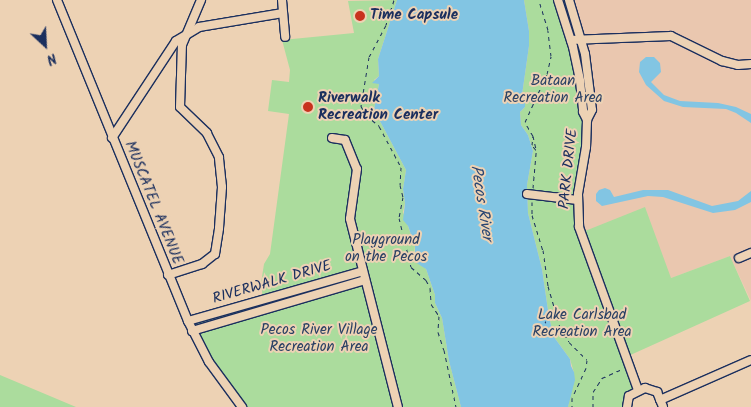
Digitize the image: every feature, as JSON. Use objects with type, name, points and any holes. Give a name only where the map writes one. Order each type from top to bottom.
[{"type":"street","name":"MUSCATEL AVENUE","points":[[57,0],[192,331],[209,362],[242,407]]},
{"type":"street","points":[[168,275],[202,264],[215,254],[221,210],[221,166],[214,144],[202,127],[180,107],[181,52],[201,0]]},
{"type":"street","points":[[282,0],[285,37]]},
{"type":"street","name":"PARK DRIVE","points":[[558,0],[571,40],[580,81],[583,112],[588,120]]},
{"type":"street","name":"PARK DRIVE","points":[[569,0],[582,39],[592,110],[588,120],[577,218],[581,238],[638,390]]},
{"type":"street","points":[[112,138],[176,41],[199,27],[283,13]]},
{"type":"street","points":[[571,40],[671,36],[722,61],[738,65],[751,64]]},
{"type":"street","points":[[332,138],[345,140],[357,168],[350,219],[398,407]]},
{"type":"street","points":[[530,194],[578,200]]},
{"type":"street","points":[[739,258],[751,253]]},
{"type":"street","name":"RIVERWALK DRIVE","points":[[188,321],[363,271]]},
{"type":"street","name":"RIVERWALK DRIVE","points":[[192,331],[366,280]]},
{"type":"street","points":[[267,298],[270,308]]},
{"type":"street","points":[[627,407],[629,396],[638,390],[657,392],[662,404],[751,360]]},
{"type":"path","points":[[394,0],[386,25],[369,57],[361,106],[366,115],[380,126],[402,167],[400,184],[403,197],[399,218],[408,245],[411,267],[426,280],[430,288],[431,304],[439,316],[438,332],[444,350],[456,407]]},
{"type":"path","points":[[539,0],[549,36],[550,60],[535,104],[525,122],[533,136],[536,150],[530,194],[532,215],[544,250],[548,286],[560,327],[569,342],[587,360],[586,368],[572,398],[572,407]]},
{"type":"path","points":[[541,314],[546,324]]},
{"type":"path","points":[[543,318],[548,317]]},
{"type":"path","points":[[593,407],[593,392],[602,378],[629,366]]},
{"type":"shaded area","points":[[569,0],[751,0],[751,301],[730,256],[671,278],[580,233],[577,218],[591,93]]},
{"type":"green space","name":"Pecos River Village Recreation Area","points":[[397,0],[378,59],[379,76],[374,80],[379,84],[374,110],[406,170],[403,189],[405,203],[403,212],[415,246],[414,254],[426,269],[435,295],[435,303],[442,318],[449,361],[461,407],[242,407],[217,375],[188,321],[263,299],[261,283],[264,264],[270,254],[289,114],[268,111],[272,80],[289,82],[290,70],[282,40],[354,33],[348,1]]},
{"type":"green space","points":[[524,0],[558,0],[587,120],[581,176],[580,233],[645,207],[671,278],[730,256],[750,301],[626,357],[638,390],[627,407],[568,407],[574,373],[570,359],[554,337],[542,269],[528,213],[527,185],[533,151],[528,135],[521,125],[520,112],[525,107],[522,95],[529,46],[529,31]]},
{"type":"green space","points":[[0,375],[76,407],[0,407]]},
{"type":"water","name":"Pecos River","points":[[397,0],[524,0],[529,31],[529,46],[522,95],[525,98],[525,107],[520,112],[521,125],[528,135],[533,151],[527,185],[528,213],[542,269],[554,337],[570,359],[574,372],[575,380],[568,407],[461,407],[449,361],[442,318],[435,303],[435,295],[426,269],[415,262],[415,246],[408,226],[403,220],[405,203],[403,189],[406,170],[374,110],[379,84],[372,83],[379,76],[378,59]]},
{"type":"water","points":[[646,57],[654,57],[660,63],[661,72],[651,82],[664,95],[680,101],[718,103],[736,107],[751,114],[751,123],[726,109],[683,107],[664,101],[646,85],[639,72],[640,62]]},
{"type":"water","points":[[605,188],[610,190],[614,197],[643,190],[668,190],[712,206],[738,201],[751,191],[751,202],[735,210],[713,213],[663,197],[648,196],[602,206],[596,201],[596,194],[599,190]]},
{"type":"place","name":"Time Capsule","points":[[360,16]]},
{"type":"place","name":"Riverwalk Recreation Center","points":[[308,107]]},
{"type":"park label","name":"Bataan Recreation Area","points":[[553,90]]},
{"type":"park label","name":"Playground on the Pecos","points":[[386,248]]},
{"type":"park label","name":"Lake Carlsbad Recreation Area","points":[[582,324]]}]
